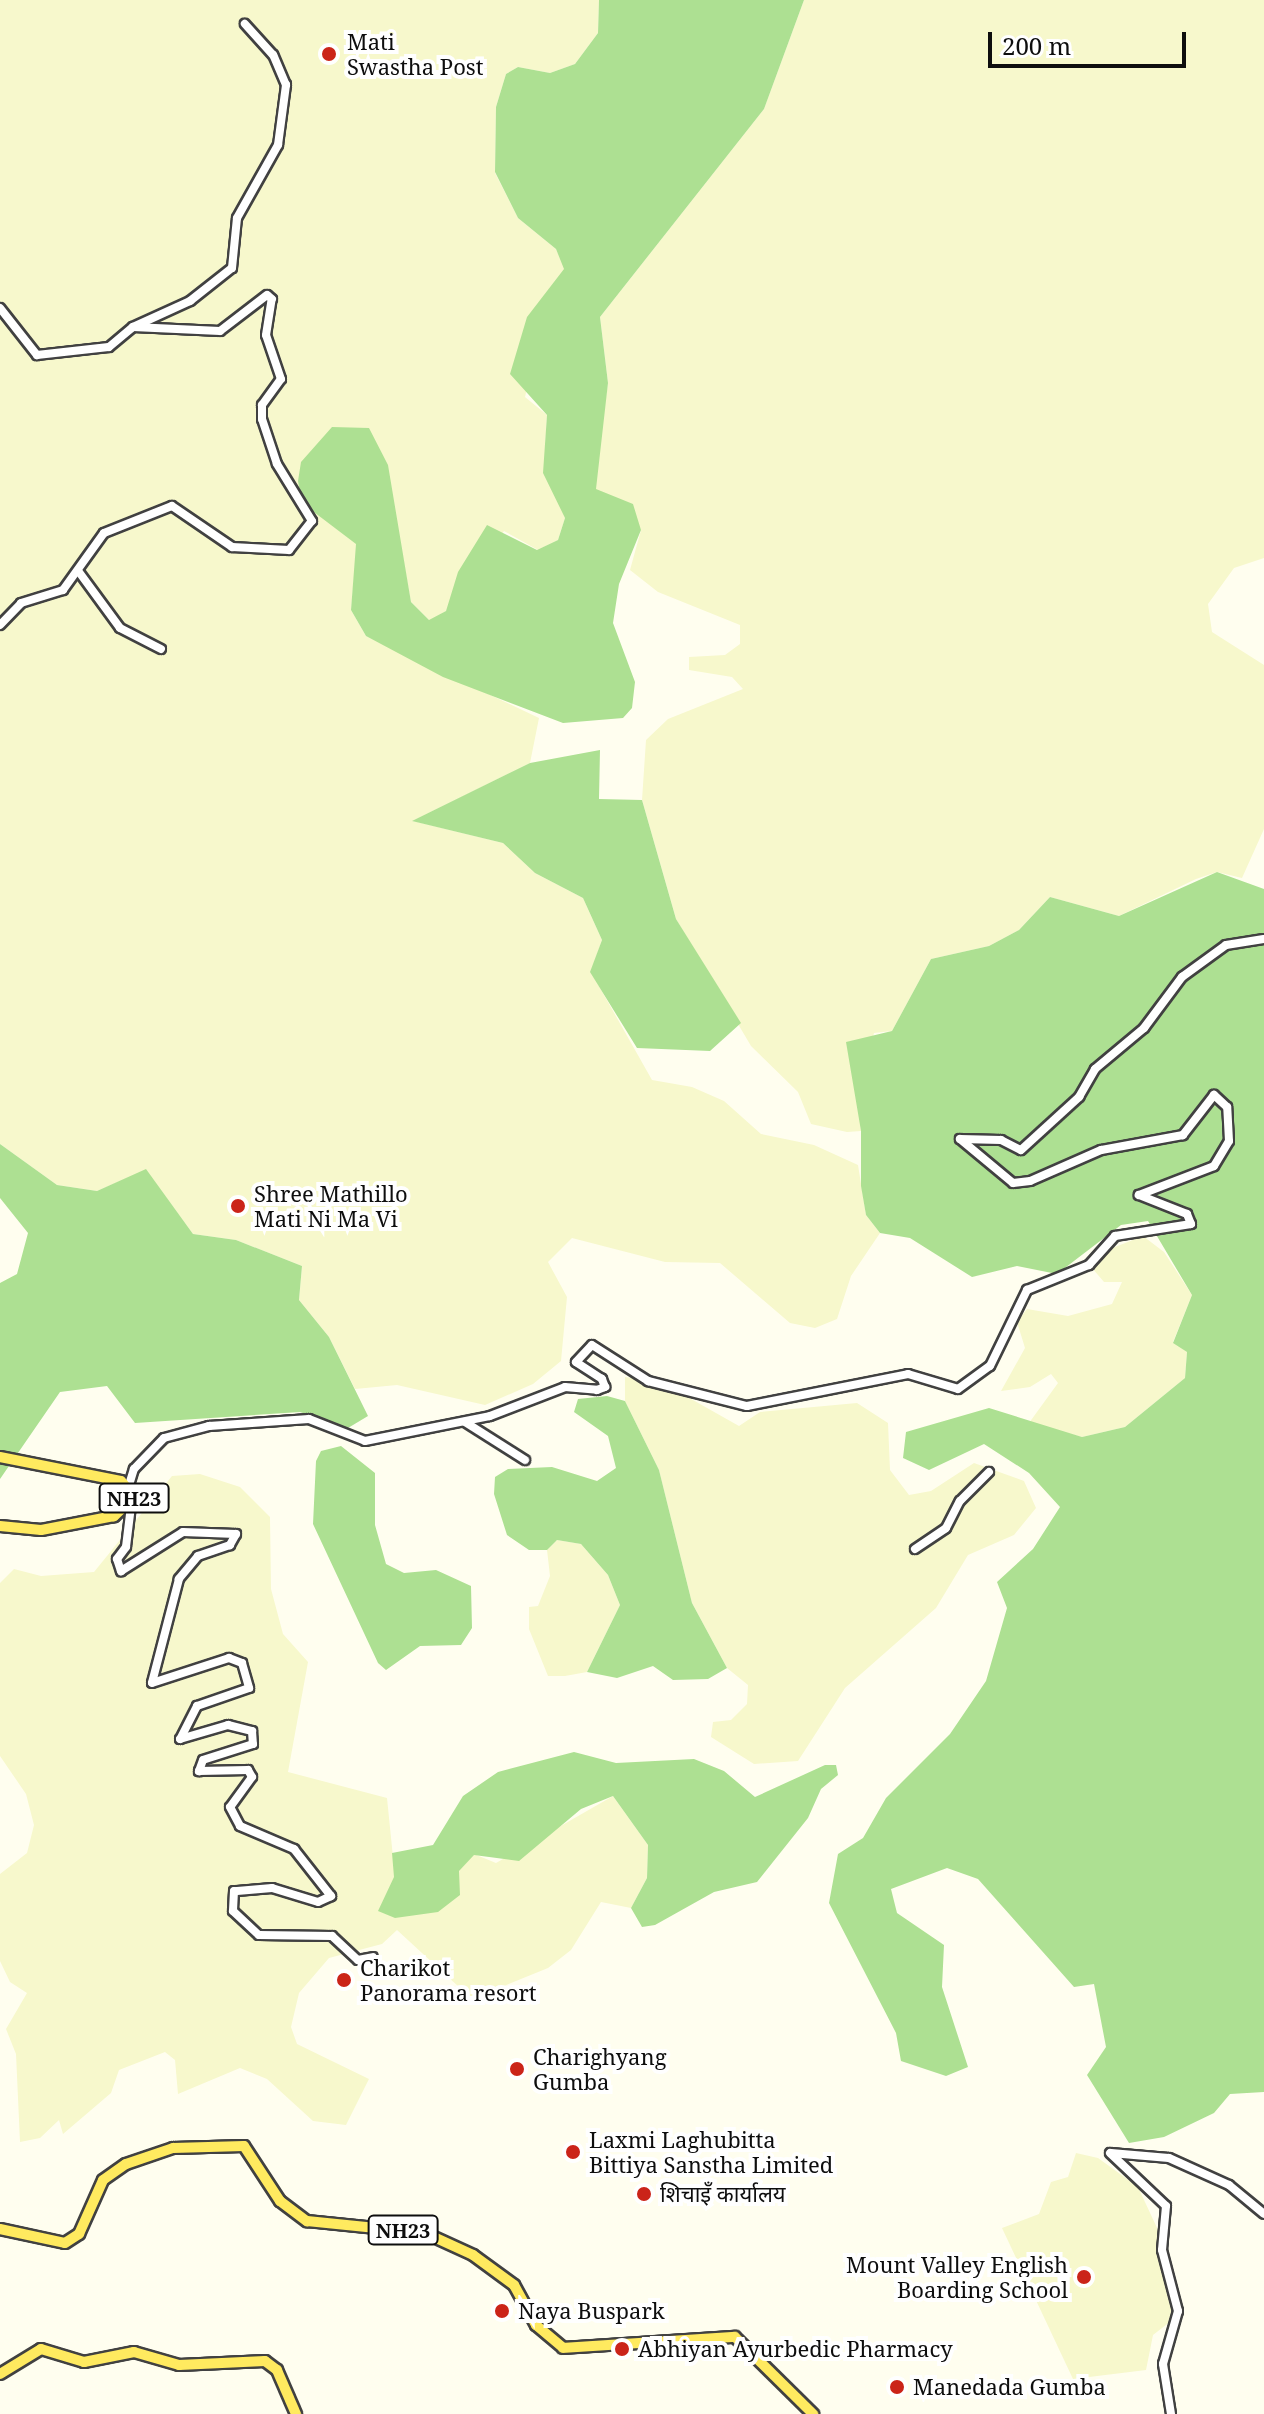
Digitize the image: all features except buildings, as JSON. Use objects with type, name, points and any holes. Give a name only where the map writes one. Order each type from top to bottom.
[{"type":"main road","name":"NH23","points":[[0,1457],[129,1485],[131,1506],[114,1516],[41,1530],[0,1526]]},
{"type":"main road","name":"NH23","points":[[0,2229],[65,2243],[83,2229],[103,2180],[126,2164],[173,2148],[244,2146],[280,2201],[301,2218],[425,2233],[473,2255],[514,2285],[536,2325],[563,2348],[735,2337],[813,2414]]},
{"type":"main road","points":[[0,2374],[41,2349],[84,2362],[134,2352],[179,2365],[265,2361],[277,2370],[296,2414]]},
{"type":"street","points":[[0,308],[37,355],[109,347],[133,327],[190,301],[232,268],[237,218],[278,145],[286,85],[273,55],[245,24]]},
{"type":"street","points":[[0,625],[21,603],[63,590],[79,572],[104,533],[172,506],[196,516],[232,547],[289,550],[312,521],[277,464],[262,419],[262,405],[281,379],[266,335],[272,299],[267,295],[220,331],[133,327]]},
{"type":"street","points":[[79,572],[120,628],[161,649]]},
{"type":"street","points":[[129,1485],[134,1469],[164,1438],[209,1426],[309,1419],[365,1441],[465,1422],[565,1387],[605,1387],[576,1362],[592,1345],[648,1381],[747,1406],[908,1374],[950,1390],[976,1380],[1002,1345],[1027,1290],[1089,1265],[1115,1236],[1191,1224],[1187,1214],[1139,1195],[1214,1166],[1229,1141],[1227,1107],[1214,1095],[1183,1135],[1101,1150],[1013,1183],[960,1139],[1001,1140],[1021,1150],[1079,1097],[1095,1069],[1144,1028],[1182,977],[1226,945],[1264,939]]},
{"type":"street","points":[[465,1422],[525,1460]]},
{"type":"street","points":[[915,1549],[946,1528],[960,1501],[989,1472]]},
{"type":"street","points":[[131,1506],[126,1547],[117,1559],[121,1571],[183,1532],[236,1534],[230,1545],[198,1556],[179,1579],[152,1683],[229,1658],[242,1663],[249,1688],[197,1706],[180,1739],[228,1725],[252,1731],[253,1744],[203,1760],[199,1771],[252,1774],[230,1807],[240,1826],[294,1849],[331,1896],[318,1902],[272,1888],[234,1891],[233,1911],[259,1935],[332,1936],[358,1960],[373,1957]]},
{"type":"street","points":[[1171,2414],[1163,2364],[1178,2311],[1162,2250],[1166,2206],[1110,2153],[1169,2158],[1229,2185],[1264,2214]]},
{"type":"green space","points":[[0,0],[599,0],[598,33],[575,64],[550,73],[518,67],[506,74],[496,107],[495,173],[518,218],[556,249],[565,269],[552,288],[525,397],[547,415],[545,450],[565,518],[558,540],[538,550],[504,531],[446,611],[430,621],[411,602],[393,503],[303,503],[357,544],[351,610],[366,636],[539,718],[530,763],[413,821],[503,843],[535,873],[583,898],[602,940],[591,972],[652,1080],[692,1087],[724,1101],[761,1134],[814,1145],[858,1165],[866,1215],[880,1233],[851,1276],[837,1319],[815,1328],[790,1323],[720,1263],[665,1262],[572,1238],[548,1262],[567,1297],[561,1361],[533,1384],[485,1405],[397,1385],[355,1389],[329,1337],[299,1300],[302,1266],[236,1240],[193,1234],[146,1170],[97,1191],[57,1185],[0,1144]]},
{"type":"green space","points":[[599,0],[804,0],[764,109],[600,317],[608,383],[596,489],[633,504],[641,530],[619,584],[613,623],[635,682],[632,708],[623,718],[563,723],[443,677],[366,636],[351,610],[356,544],[302,503],[298,481],[301,462],[332,427],[369,428],[388,465],[411,602],[429,620],[446,611],[458,572],[487,525],[537,550],[558,540],[565,518],[543,473],[547,415],[510,374],[527,317],[564,269],[556,249],[518,218],[495,172],[496,107],[506,74],[518,67],[550,73],[575,64],[598,33]]},
{"type":"green space","points":[[804,0],[1264,0],[1264,558],[1234,568],[1208,604],[1212,632],[1264,665],[1264,829],[1242,878],[1217,872],[1119,916],[1050,897],[1019,930],[989,946],[931,959],[892,1031],[874,1033],[858,1099],[861,1131],[847,1132],[811,1124],[798,1092],[751,1046],[676,919],[642,800],[646,740],[668,719],[743,689],[732,677],[689,670],[689,657],[725,655],[740,644],[740,625],[658,592],[630,570],[641,530],[596,490],[595,474],[608,383],[600,317],[764,109]]},
{"type":"green space","points":[[600,750],[599,799],[642,800],[676,919],[741,1023],[710,1051],[637,1048],[590,972],[602,940],[583,898],[535,873],[503,843],[412,821],[530,763]]},
{"type":"green space","points":[[1217,872],[1264,889],[1264,2092],[1230,2094],[1214,2113],[1164,2137],[1129,2143],[1087,2075],[1106,2047],[1094,1984],[1074,1987],[978,1879],[947,1868],[891,1889],[897,1913],[944,1945],[942,1987],[968,2067],[946,2076],[901,2061],[896,2033],[829,1903],[838,1854],[863,1838],[886,1798],[950,1734],[986,1681],[1007,1608],[997,1582],[1033,1549],[1060,1507],[1029,1473],[984,1444],[929,1470],[903,1458],[906,1432],[989,1408],[1082,1437],[1125,1427],[1185,1378],[1187,1352],[1173,1343],[1192,1295],[1148,1221],[1121,1225],[1057,1274],[1017,1266],[972,1277],[910,1238],[880,1233],[866,1215],[861,1186],[861,1131],[846,1042],[892,1031],[931,959],[989,946],[1019,930],[1050,897],[1119,916]]},
{"type":"green space","points":[[0,1144],[57,1185],[97,1191],[146,1169],[193,1234],[236,1240],[302,1266],[299,1300],[329,1337],[368,1416],[348,1428],[300,1412],[135,1423],[107,1386],[60,1392],[0,1479],[0,1283],[17,1274],[28,1233],[0,1198]]},
{"type":"green space","points":[[1143,1236],[1164,1252],[1192,1295],[1173,1342],[1187,1352],[1185,1378],[1125,1427],[1082,1437],[1029,1423],[1058,1383],[1051,1374],[1030,1387],[1001,1391],[1025,1348],[1017,1322],[1027,1309],[1068,1316],[1112,1304],[1122,1282],[1104,1282],[1092,1268],[1110,1249]]},
{"type":"green space","points":[[625,1377],[661,1382],[739,1426],[760,1412],[857,1403],[888,1423],[890,1470],[909,1495],[931,1491],[974,1463],[1024,1481],[1036,1508],[1014,1535],[968,1555],[936,1608],[845,1688],[798,1761],[754,1764],[711,1737],[713,1722],[731,1720],[747,1704],[748,1685],[727,1668],[692,1603],[659,1470],[625,1401]]},
{"type":"green space","points":[[607,1396],[625,1401],[659,1470],[692,1603],[727,1668],[708,1679],[673,1680],[653,1666],[617,1678],[587,1672],[620,1605],[608,1575],[581,1544],[557,1540],[547,1550],[529,1550],[507,1535],[494,1494],[495,1477],[508,1469],[552,1467],[597,1481],[616,1468],[608,1436],[574,1412],[578,1399]]},
{"type":"green space","points":[[341,1446],[375,1473],[375,1525],[386,1564],[404,1573],[436,1570],[471,1586],[472,1628],[461,1645],[420,1646],[386,1670],[378,1663],[313,1524],[316,1461],[321,1451]]},
{"type":"green space","points":[[200,1474],[240,1487],[270,1517],[271,1589],[283,1634],[308,1662],[288,1772],[387,1798],[395,1877],[379,1911],[458,1871],[474,1854],[496,1863],[613,1796],[648,1845],[647,1878],[631,1908],[601,1902],[571,1950],[548,1968],[472,1999],[397,1930],[382,1944],[329,1958],[299,1993],[291,2027],[297,2044],[369,2079],[346,2125],[313,2121],[267,2079],[240,2068],[178,2094],[175,2060],[165,2052],[119,2070],[111,2093],[63,2134],[59,2120],[40,2138],[20,2142],[16,2054],[6,2029],[27,1993],[10,1982],[0,1961],[0,1874],[27,1853],[34,1825],[26,1794],[0,1756],[0,1583],[14,1569],[41,1576],[94,1572],[172,1476]]},
{"type":"green space","points":[[557,1540],[581,1544],[608,1575],[620,1605],[587,1672],[548,1676],[529,1629],[529,1607],[538,1606],[550,1576],[547,1550]]},
{"type":"green space","points":[[574,1752],[616,1763],[694,1759],[724,1771],[755,1797],[825,1765],[836,1765],[838,1775],[821,1789],[808,1818],[757,1882],[714,1892],[655,1925],[642,1927],[631,1908],[647,1878],[648,1845],[613,1796],[581,1809],[519,1861],[474,1855],[459,1871],[460,1895],[438,1912],[395,1918],[378,1911],[394,1877],[392,1853],[433,1845],[463,1796],[498,1772]]},
{"type":"green space","points":[[1076,2153],[1098,2158],[1138,2187],[1158,2230],[1174,2304],[1171,2321],[1153,2335],[1146,2370],[1073,2379],[1002,2228],[1039,2214],[1051,2182],[1068,2177]]},
{"type":"place","name":"Mati Swastha Post","points":[[329,54]]},
{"type":"place","name":"Shree Mathillo Mati Ni Ma Vi","points":[[238,1206]]},
{"type":"place","name":"Charikot Panorama resort","points":[[344,1980]]},
{"type":"place","name":"Charighyang Gumba","points":[[517,2069]]},
{"type":"place","name":"Laxmi Laghubitta Bittiya Sanstha Limited","points":[[573,2152]]},
{"type":"place","name":"शिचाइँ कार्यालय","points":[[644,2194]]},
{"type":"place","name":"Mount Valley English Boarding School","points":[[1084,2277]]},
{"type":"place","name":"Naya Buspark","points":[[502,2311]]},
{"type":"place","name":"Abhiyan Ayurbedic Pharmacy","points":[[622,2349]]},
{"type":"place","name":"Manedada Gumba","points":[[897,2387]]}]
